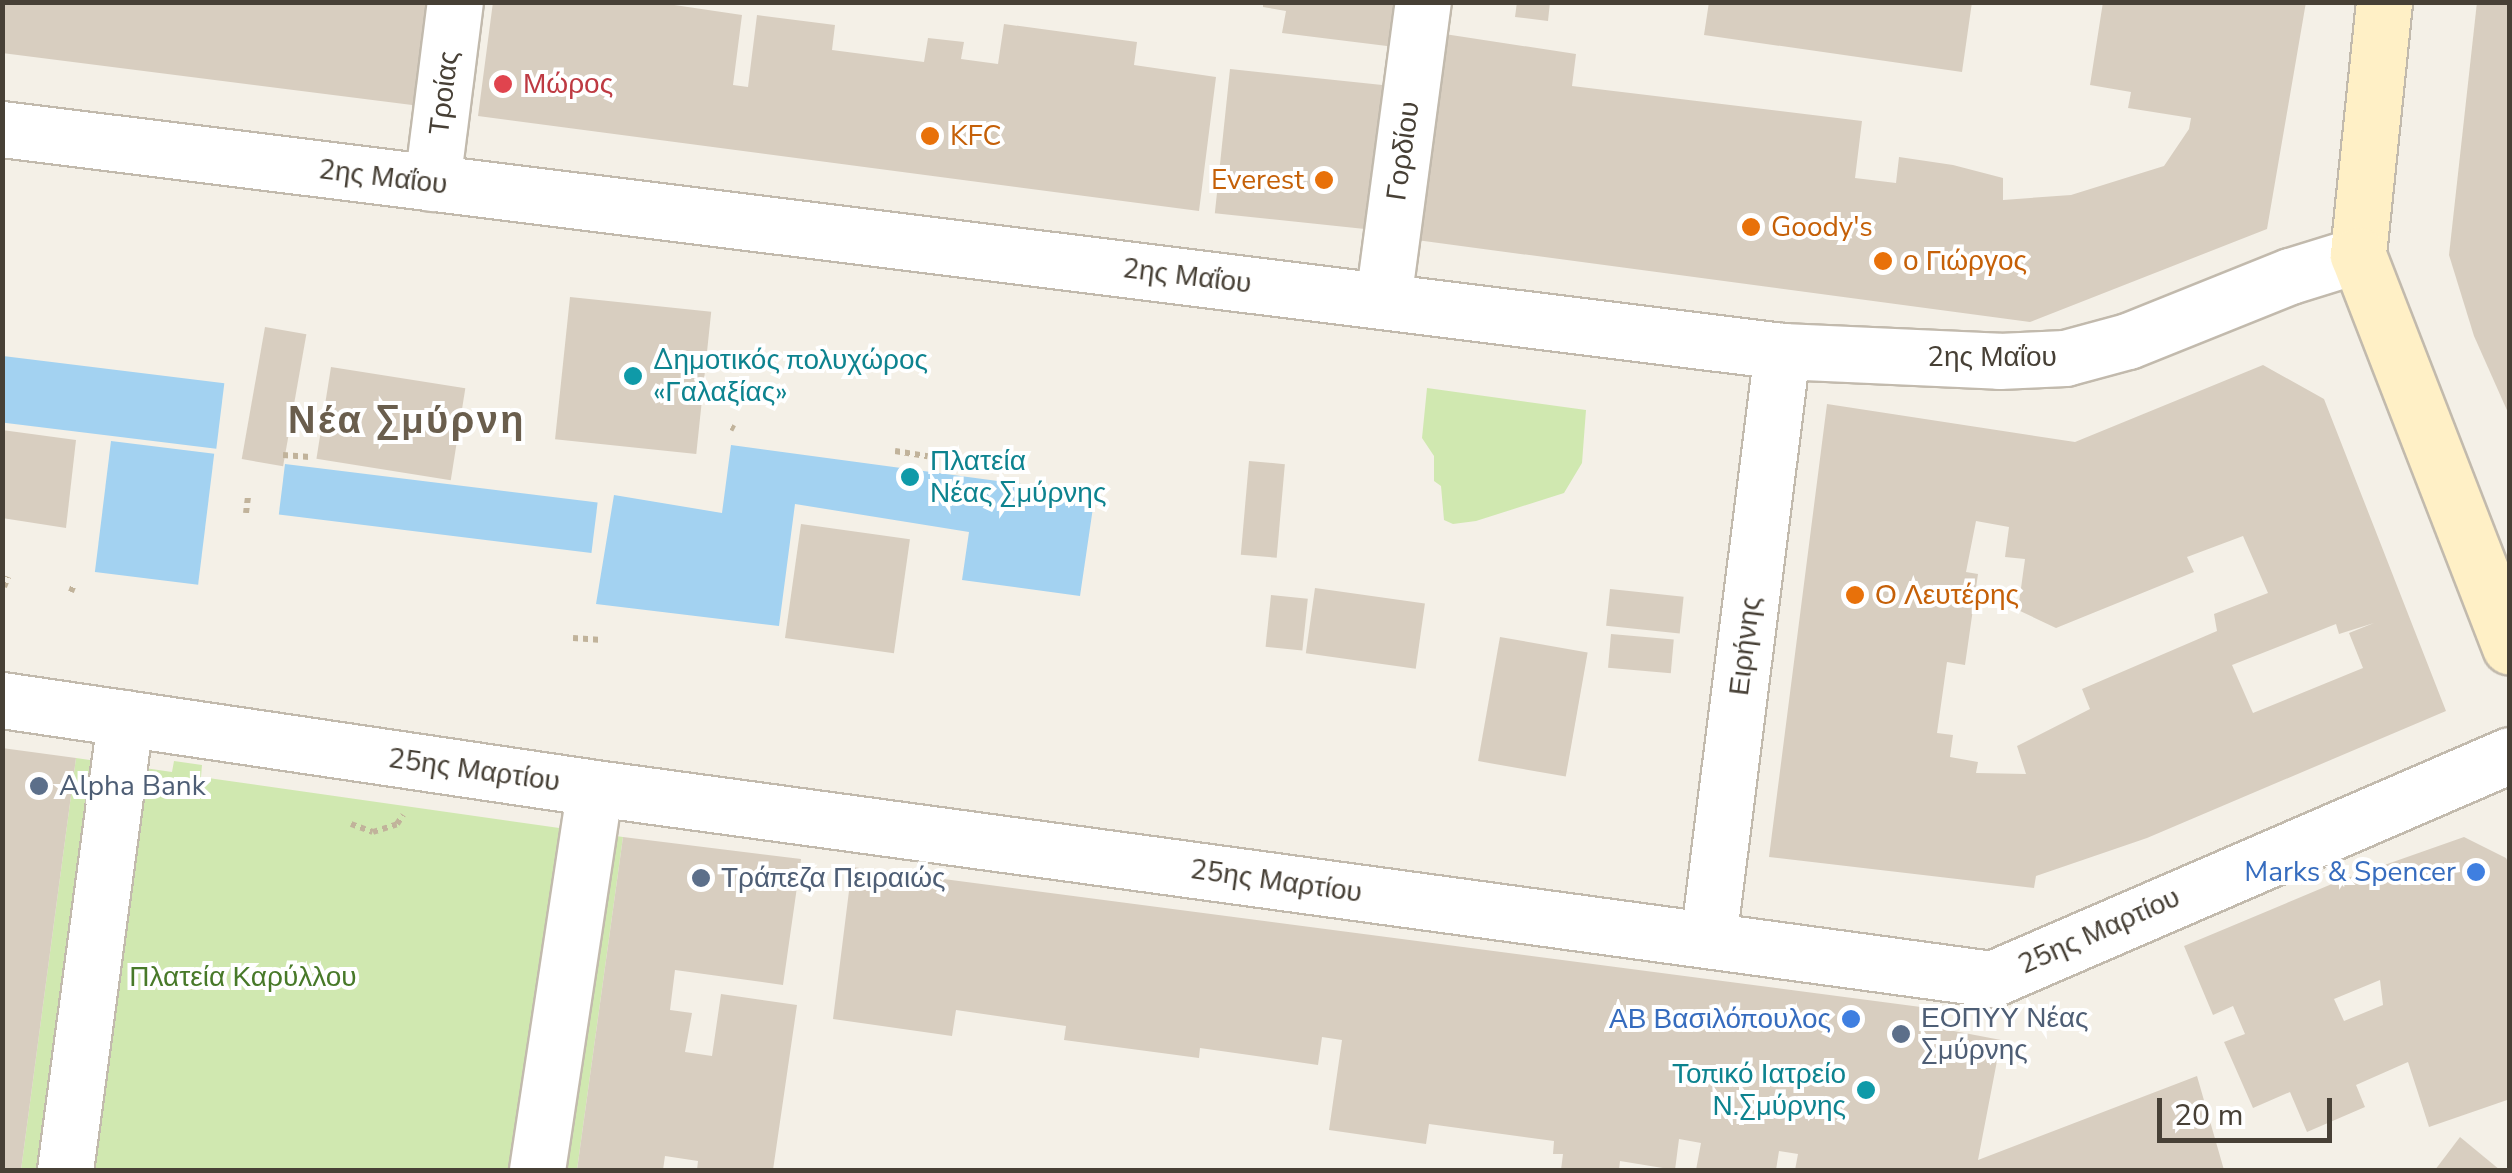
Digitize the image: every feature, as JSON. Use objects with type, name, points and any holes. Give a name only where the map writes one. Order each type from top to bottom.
[{"type":"street","name":"Τροίας","points":[[432,183],[455,2]]},
{"type":"street","name":"Γορδίου","points":[[1383,300],[1423,2]]},
{"type":"street","points":[[2384,2],[2358,255],[2510,646]]},
{"type":"street","name":"2ης Μαΐου","points":[[2,129],[1782,351],[2000,360],[2065,358],[2128,341],[2290,276],[2358,255]]},
{"type":"street","name":"Ειρήνης","points":[[1708,940],[1782,351]]},
{"type":"street","name":"25ης Μαρτίου","points":[[2,700],[595,788],[1992,978],[2510,756]]},
{"type":"street","points":[[65,1170],[125,718]]},
{"type":"street","points":[[537,1170],[595,788]]},
{"type":"path","points":[[895,451],[928,456]]},
{"type":"path","points":[[283,455],[310,458]]},
{"type":"path","points":[[246,513],[248,497]]},
{"type":"path","points":[[4,587],[8,577]]},
{"type":"path","points":[[572,638],[602,640]]},
{"type":"path","points":[[351,824],[373,832],[388,829],[409,807]]},
{"type":"green space","points":[[1427,388],[1586,410],[1582,463],[1564,493],[1476,521],[1453,524],[1444,520],[1441,486],[1434,481],[1434,456],[1422,438]]},
{"type":"green space","name":"Πλατεία Καρύλλου","points":[[76,758],[172,772],[174,761],[202,765],[201,777],[623,837],[577,1170],[21,1170]]},
{"type":"water","points":[[3,356],[224,383],[216,449],[2,422]]},
{"type":"water","points":[[111,441],[214,454],[198,585],[95,572]]},
{"type":"water","points":[[731,445],[1095,494],[1080,596],[962,580],[969,532],[795,504],[779,626],[596,604],[614,495],[722,513]]},
{"type":"water","points":[[285,464],[598,502],[591,553],[279,515]]},
{"type":"building","points":[[2,2],[433,2],[420,106],[2,53]]},
{"type":"building","points":[[493,2],[654,2],[742,15],[733,85],[748,87],[757,15],[835,25],[832,50],[924,62],[928,38],[964,42],[961,59],[998,64],[1004,24],[1137,42],[1134,65],[1216,77],[1199,211],[478,116]]},
{"type":"building","points":[[1263,2],[1401,2],[1395,47],[1282,33],[1286,11],[1263,7]]},
{"type":"building","points":[[1517,2],[1550,2],[1548,21],[1515,17]]},
{"type":"building","points":[[1709,2],[1972,2],[1962,72],[1704,35]]},
{"type":"building","points":[[2103,2],[2306,2],[2267,229],[2030,322],[1409,239],[1438,33],[1576,54],[1572,86],[1862,121],[1855,178],[1896,183],[1899,157],[1953,165],[2003,178],[2003,200],[2071,195],[2164,166],[2189,129],[2191,118],[2128,108],[2131,92],[2090,85]]},
{"type":"building","points":[[2477,2],[2510,2],[2510,417],[2474,336],[2449,255]]},
{"type":"building","points":[[1230,69],[1387,86],[1372,230],[1215,213]]},
{"type":"building","name":"Δημοτικός πολυχώρος «Γαλαξίας»","points":[[570,297],[711,312],[696,454],[555,439]]},
{"type":"building","points":[[265,327],[306,334],[283,466],[242,459]]},
{"type":"building","points":[[2263,365],[2324,399],[2446,711],[2147,838],[2036,876],[2034,888],[1769,857],[1827,404],[2075,442]],"holes":[[[1976,521],[2009,527],[2005,557],[2025,559],[2018,610],[2056,628],[2194,572],[2187,557],[2243,536],[2268,593],[2214,614],[2217,631],[2082,689],[2090,709],[2017,746],[2026,774],[1976,773],[1978,762],[1950,757],[1953,735],[1937,733],[1947,662],[1965,665],[1978,574],[1966,572]],[[2374,623],[2349,633],[2363,668],[2253,713],[2232,665],[2336,624],[2339,634]]]},
{"type":"building","points":[[331,367],[465,388],[451,480],[316,459]]},
{"type":"building","points":[[2,430],[76,440],[66,528],[2,518]]},
{"type":"building","points":[[1249,461],[1285,464],[1277,558],[1241,555]]},
{"type":"building","points":[[801,524],[910,539],[894,653],[785,638]]},
{"type":"building","points":[[1315,588],[1425,603],[1416,669],[1306,653]]},
{"type":"building","points":[[1610,589],[1684,597],[1680,634],[1606,626]]},
{"type":"building","points":[[1271,595],[1308,599],[1302,651],[1266,647]]},
{"type":"building","points":[[1611,634],[1674,639],[1671,673],[1608,668]]},
{"type":"building","points":[[1500,637],[1588,652],[1566,777],[1478,761]]},
{"type":"building","points":[[2,748],[76,758],[21,1170],[2,1170]]},
{"type":"building","points":[[623,837],[801,859],[783,985],[675,970],[670,1010],[692,1013],[685,1052],[712,1056],[721,994],[797,1005],[773,1170],[697,1170],[698,1161],[665,1156],[663,1170],[577,1170]]},
{"type":"building","points":[[2464,837],[2506,858],[2510,866],[2510,1099],[2429,1127],[2408,1062],[2356,1085],[2365,1107],[2307,1132],[2290,1092],[2253,1108],[2224,1042],[2245,1034],[2233,1006],[2213,1015],[2184,946],[2339,881]],"holes":[[[2380,980],[2383,1005],[2344,1021],[2334,999]]]},
{"type":"building","points":[[852,867],[1936,1009],[1933,1027],[2001,1040],[1978,1160],[2197,1076],[2224,1170],[1795,1170],[1798,1154],[1779,1151],[1776,1170],[1696,1170],[1701,1143],[1679,1139],[1675,1170],[1620,1161],[1619,1170],[1561,1170],[1563,1154],[1553,1154],[1554,1141],[1429,1124],[1426,1144],[1329,1130],[1342,1040],[1322,1037],[1318,1065],[1200,1048],[1199,1058],[1064,1040],[1066,1026],[956,1010],[952,1036],[833,1019]]},
{"type":"building","points":[[2460,1137],[2500,1170],[2435,1170]]},
{"type":"place","name":"Μώρος","points":[[503,84]]},
{"type":"place","name":"KFC","points":[[930,136]]},
{"type":"place","name":"Everest","points":[[1324,180]]},
{"type":"place","name":"Goody's","points":[[1751,227]]},
{"type":"place","name":"ο Γιώργος","points":[[1883,261]]},
{"type":"place","name":"Δημοτικός πολυχώρος «Γαλαξίας»","points":[[633,376]]},
{"type":"place","name":"Πλατεία Νέας Σμύρνης","points":[[910,477]]},
{"type":"place","name":"Ο Λευτέρης","points":[[1855,595]]},
{"type":"place","name":"Alpha Bank","points":[[39,786]]},
{"type":"place","name":"Marks & Spencer","points":[[2476,872]]},
{"type":"place","name":"Τράπεζα Πειραιώς","points":[[701,878]]},
{"type":"place","name":"ΑΒ Βασιλόπουλος","points":[[1851,1019]]},
{"type":"place","name":"ΕΟΠΥΥ Νέας Σμύρνης","points":[[1901,1034]]},
{"type":"place","name":"Τοπικό Ιατρείο Ν.Σμύρνης","points":[[1866,1090]]},
{"type":"district","name":"Νέα Σμύρνη","points":[[407,421]]}]
